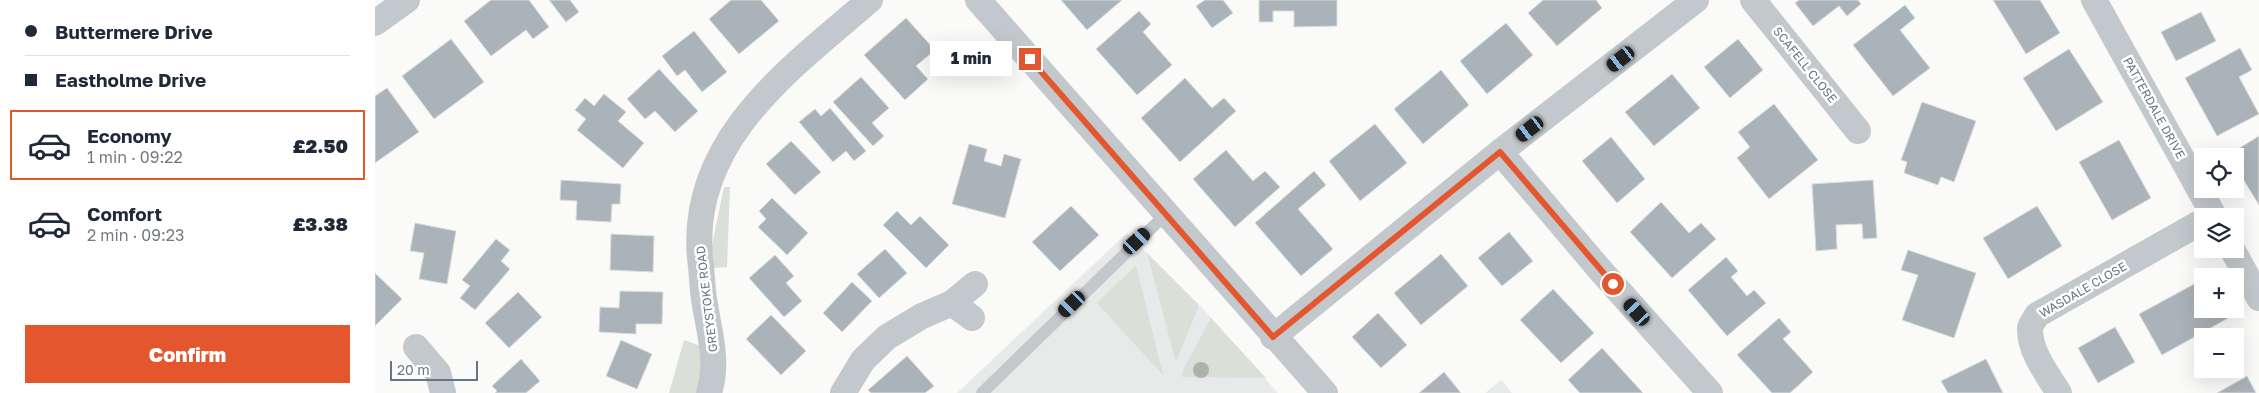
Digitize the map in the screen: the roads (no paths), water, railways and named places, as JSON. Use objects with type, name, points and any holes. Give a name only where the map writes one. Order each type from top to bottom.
[{"type":"street","points":[[375,23],[407,0]]},
{"type":"street","name":"GREYSTOKE ROAD","points":[[709,393],[713,378],[713,342],[704,300],[699,244],[704,202],[714,168],[733,132],[762,96],[794,65],[870,0]]},
{"type":"street","points":[[978,0],[1273,337],[1325,393]]},
{"type":"street","points":[[1273,337],[1500,152],[1696,0]]},
{"type":"street","name":"SCAFELL CLOSE","points":[[1753,0],[1858,131]]},
{"type":"street","name":"PATTERDALE DRIVE","points":[[2094,0],[2205,208]]},
{"type":"street","points":[[1500,152],[1601,271],[1709,393]]},
{"type":"street","name":"WASDALE CLOSE","points":[[2059,393],[2037,354],[2032,341],[2030,327],[2037,315],[2194,226]]},
{"type":"street","points":[[2237,258],[2259,298]]},
{"type":"street","points":[[843,393],[863,360],[887,337],[922,316],[962,311],[975,284]]},
{"type":"street","points":[[416,347],[446,377]]},
{"type":"lane","points":[[982,393],[1166,214]]}]
